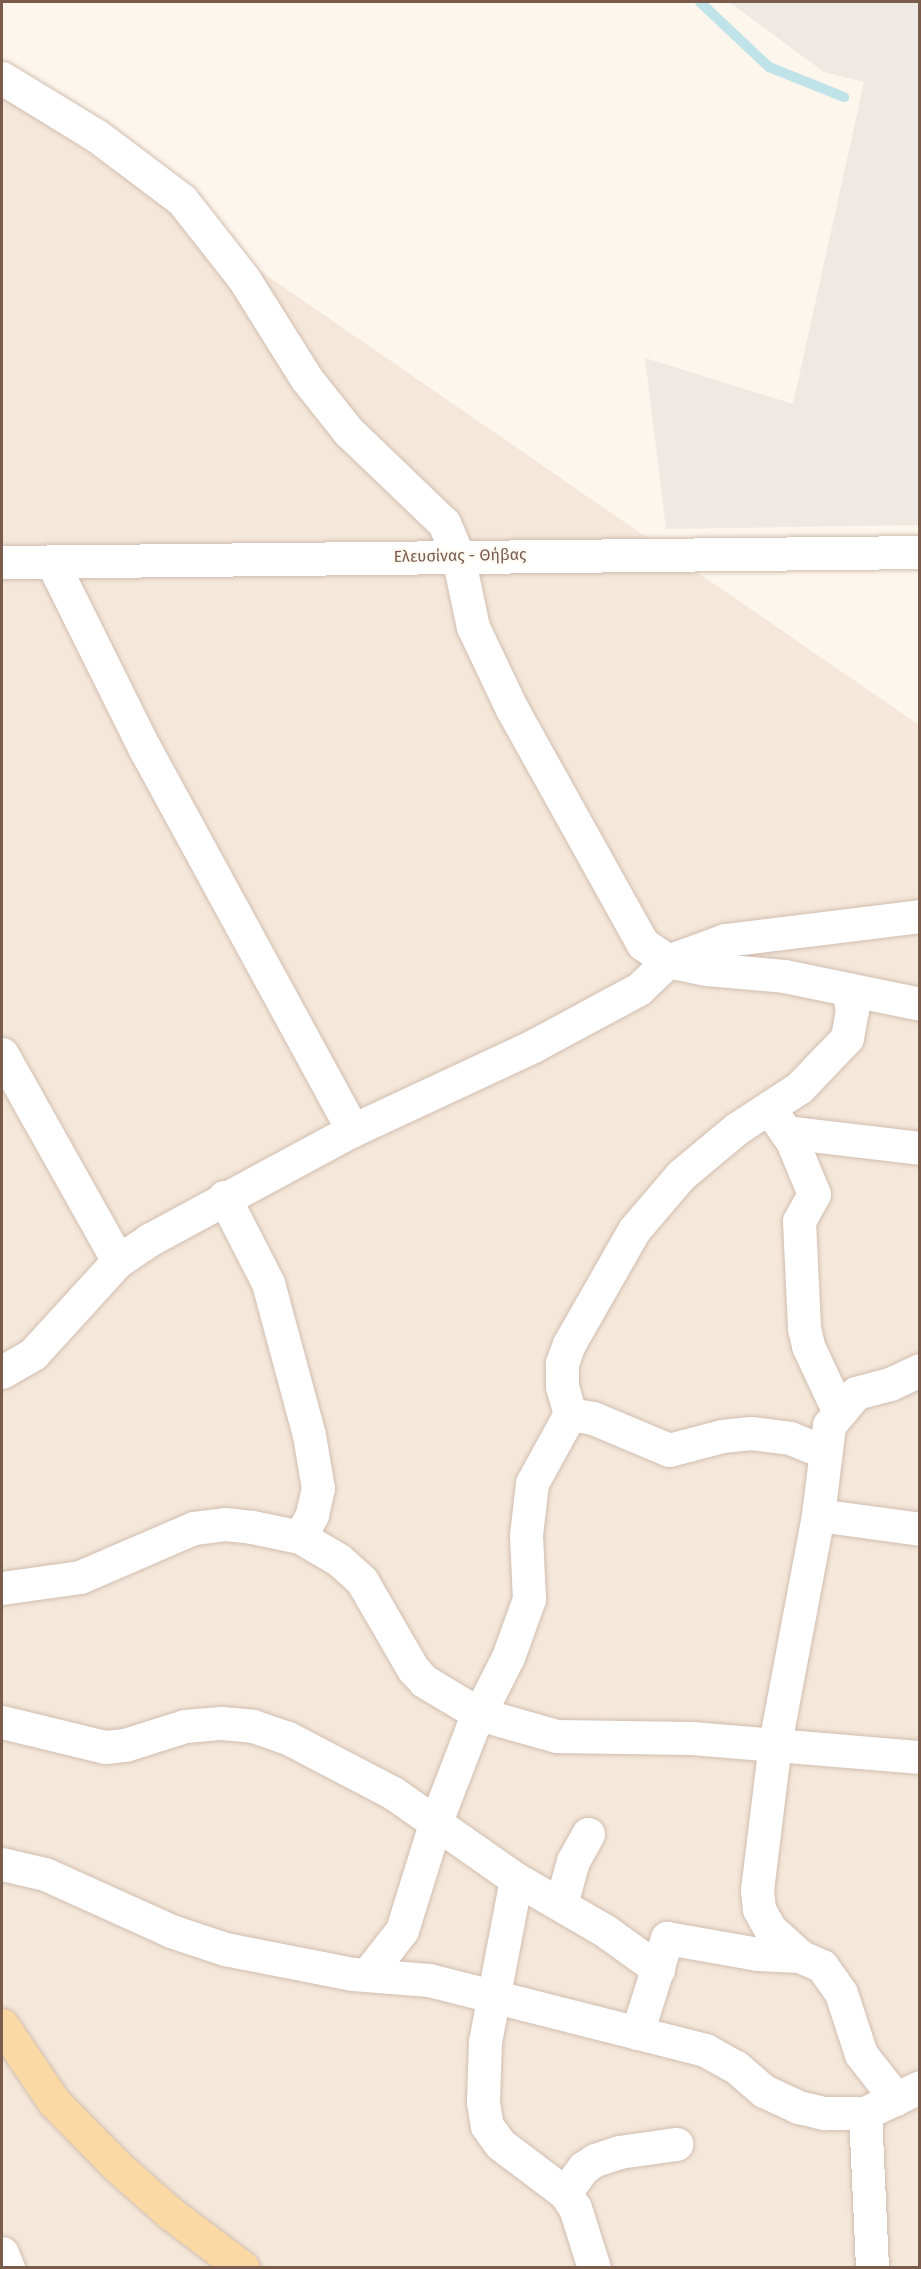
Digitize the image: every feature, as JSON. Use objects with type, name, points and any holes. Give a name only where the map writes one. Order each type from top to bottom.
[{"type":"main road","points":[[2,2025],[54,2102],[170,2213],[243,2268]]},
{"type":"street","points":[[2,78],[117,149],[182,200],[244,279],[306,378],[348,431],[444,523],[458,556],[473,627],[512,709],[643,944],[668,961],[848,989],[920,1004]]},
{"type":"street","name":"Ελευσίνας - Θήβας","points":[[2,562],[920,552]]},
{"type":"street","points":[[52,562],[145,749],[353,1130]]},
{"type":"street","points":[[2,1372],[33,1354],[52,1337],[118,1261],[224,1197],[353,1130],[533,1046],[639,989],[668,961],[725,940],[920,916]]},
{"type":"street","points":[[367,1975],[402,1930],[435,1824],[479,1714],[508,1657],[529,1599],[526,1535],[532,1483],[570,1414],[562,1386],[562,1363],[585,1314],[634,1230],[681,1175],[710,1149],[777,1120],[800,1088],[848,1038],[852,1011],[848,989]]},
{"type":"street","points":[[2,1054],[118,1261]]},
{"type":"street","points":[[777,1120],[920,1148]]},
{"type":"street","points":[[777,1120],[814,1194],[799,1221],[804,1328],[808,1346],[838,1410]]},
{"type":"street","points":[[224,1197],[268,1283],[309,1435],[318,1488],[312,1515],[300,1537]]},
{"type":"street","points":[[2,1864],[45,1874],[171,1931],[225,1948],[367,1975],[429,1980],[705,2050],[736,2067],[764,2091],[798,2107],[825,2113],[865,2113],[908,2093],[861,2054],[841,1993],[822,1966],[800,1956],[770,1929],[759,1909],[757,1890],[775,1743],[818,1515],[829,1425],[838,1410],[856,1393],[890,1384],[920,1370]]},
{"type":"street","points":[[570,1414],[593,1418],[669,1450],[722,1436],[751,1433],[790,1438],[824,1452]]},
{"type":"street","points":[[818,1515],[920,1529]]},
{"type":"street","points":[[2,1588],[80,1577],[194,1528],[225,1524],[300,1537],[323,1547],[362,1581],[413,1669],[424,1681],[479,1714],[557,1736],[775,1743],[920,1756]]},
{"type":"street","points":[[2,1722],[105,1747],[125,1745],[185,1726],[253,1726],[335,1760],[393,1793],[516,1879],[561,1904],[658,1969]]},
{"type":"street","points":[[561,1904],[573,1861],[588,1834]]},
{"type":"street","points":[[516,1879],[493,1998],[484,2064],[483,2102],[488,2126],[500,2144],[565,2193],[575,2208],[594,2268]]},
{"type":"street","points":[[638,2033],[667,1938],[758,1954],[800,1956]]},
{"type":"street","points":[[865,2113],[872,2268]]},
{"type":"street","points":[[565,2193],[582,2168],[595,2160],[638,2148],[676,2144]]},
{"type":"street","points":[[2,2253],[8,2268]]},
{"type":"shaded area","points":[[729,2],[919,2],[919,525],[666,529],[645,358],[793,404],[864,82],[824,72]]},
{"type":"shaded area","points":[[2,93],[919,725],[919,2267],[2,2267]]},
{"type":"waterway","points":[[700,2],[769,67],[844,97]]}]
